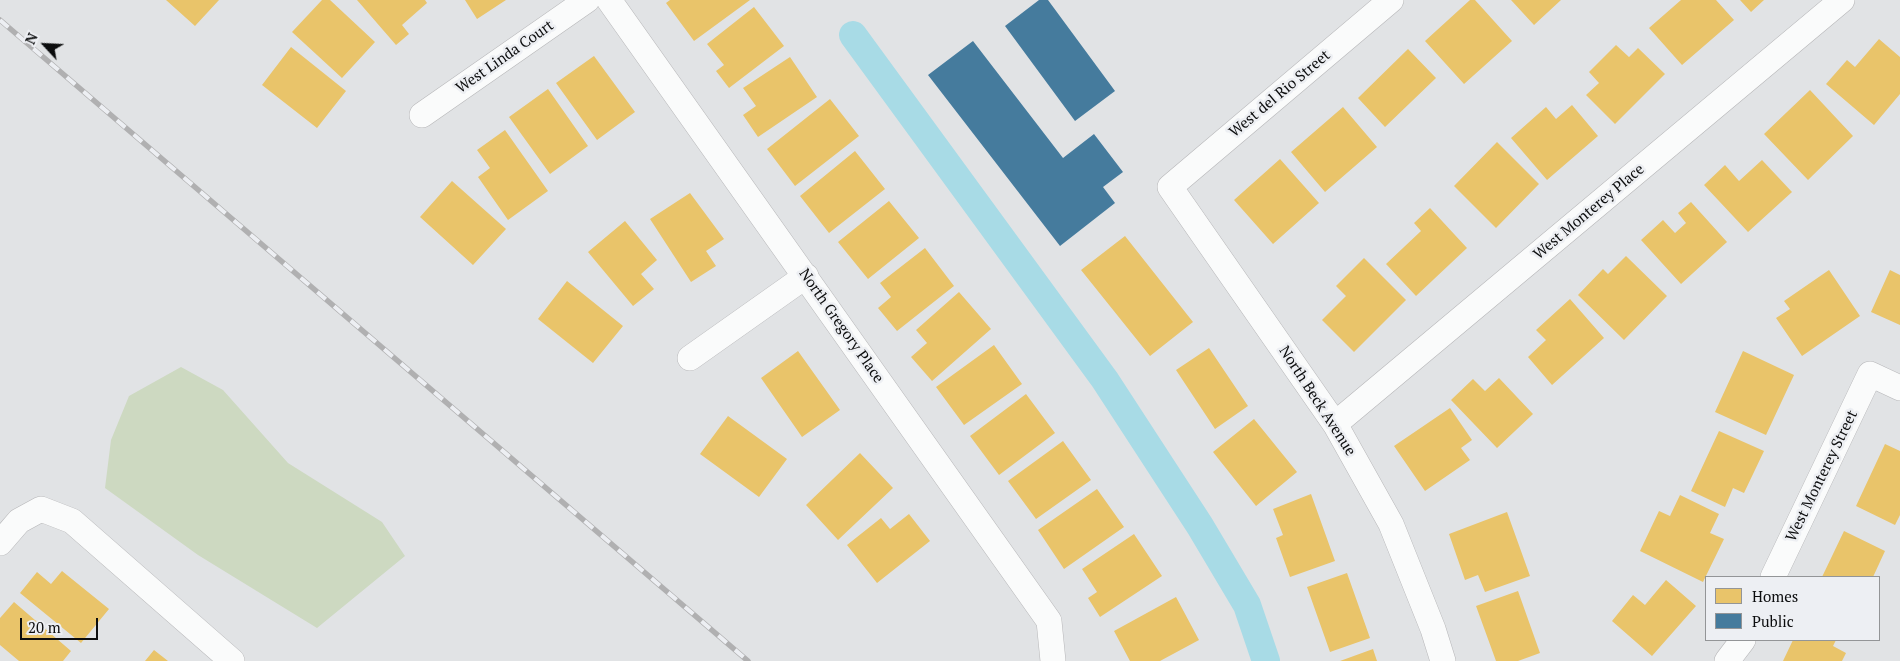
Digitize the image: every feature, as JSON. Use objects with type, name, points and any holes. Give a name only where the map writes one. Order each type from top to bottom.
[{"type":"street","name":"West Linda Court","points":[[422,115],[587,0]]},
{"type":"street","name":"North Gregory Place","points":[[609,0],[1049,621],[1053,661]]},
{"type":"street","name":"West del Rio Street","points":[[1170,187],[1391,0]]},
{"type":"street","name":"West Monterey Place","points":[[1336,424],[1842,0]]},
{"type":"street","name":"North Beck Avenue","points":[[1170,187],[1336,424],[1390,524],[1433,629],[1443,661]]},
{"type":"street","points":[[690,358],[806,276]]},
{"type":"street","name":"West Monterey Street","points":[[1773,576],[1870,374],[1900,388]]},
{"type":"street","points":[[0,544],[19,520],[41,509],[72,521],[232,661]]},
{"type":"street","points":[[1727,661],[1742,641]]},
{"type":"green space","points":[[181,367],[223,390],[288,463],[382,522],[405,556],[317,628],[198,555],[105,488],[111,440],[129,396]]},
{"type":"building: Homes","points":[[166,0],[219,0],[195,26]]},
{"type":"building: Homes","points":[[322,0],[330,0],[375,42],[342,78],[292,32]]},
{"type":"building: Homes","points":[[357,0],[425,0],[427,3],[402,25],[409,34],[396,45]]},
{"type":"building: Homes","points":[[465,0],[506,0],[477,19]]},
{"type":"building: Homes","points":[[670,0],[750,0],[694,41],[666,3]]},
{"type":"building: Homes","points":[[1470,0],[1475,0],[1512,41],[1464,84],[1425,41]]},
{"type":"building: Homes","points":[[1511,0],[1561,0],[1534,25]]},
{"type":"building: Homes","points":[[1681,0],[1716,0],[1734,20],[1682,65],[1649,28]]},
{"type":"building: Homes","points":[[1740,0],[1764,0],[1751,12]]},
{"type":"building: Homes","points":[[754,7],[784,46],[729,88],[716,71],[724,65],[707,44]]},
{"type":"building: Homes","points":[[1879,39],[1900,57],[1900,94],[1874,125],[1826,84],[1847,60],[1855,67]]},
{"type":"building: Homes","points":[[1616,45],[1629,57],[1638,48],[1665,74],[1615,124],[1586,95],[1599,83],[1589,72]]},
{"type":"building: Homes","points":[[291,47],[346,91],[317,128],[262,85]]},
{"type":"building: Homes","points":[[1408,49],[1436,78],[1385,127],[1358,98]]},
{"type":"building: Homes","points":[[594,56],[635,112],[597,140],[556,83]]},
{"type":"building: Homes","points":[[790,57],[817,97],[758,137],[743,115],[756,106],[743,88]]},
{"type":"building: Homes","points":[[548,89],[588,146],[550,174],[509,117]]},
{"type":"building: Homes","points":[[1810,90],[1853,136],[1808,180],[1764,134]]},
{"type":"building: Homes","points":[[830,99],[859,136],[795,186],[767,149]]},
{"type":"building: Homes","points":[[1572,105],[1598,136],[1547,180],[1511,138],[1546,107],[1556,119]]},
{"type":"building: Homes","points":[[1343,107],[1377,147],[1325,192],[1291,152]]},
{"type":"building: Homes","points":[[505,130],[548,191],[508,220],[478,177],[490,168],[477,150]]},
{"type":"building: Homes","points":[[1497,142],[1539,184],[1496,228],[1454,186]]},
{"type":"building: Homes","points":[[855,151],[885,189],[829,233],[800,196]]},
{"type":"building: Homes","points":[[1280,159],[1319,203],[1273,244],[1234,200]]},
{"type":"building: Homes","points":[[1762,160],[1792,192],[1748,232],[1704,185],[1725,165],[1739,181]]},
{"type":"building: Homes","points":[[452,181],[506,229],[473,265],[420,217]]},
{"type":"building: Homes","points":[[690,193],[724,239],[706,251],[716,266],[691,282],[650,219]]},
{"type":"building: Homes","points":[[889,201],[919,238],[868,279],[838,242]]},
{"type":"building: Homes","points":[[1691,202],[1727,242],[1681,284],[1641,240],[1663,220],[1675,233],[1686,223],[1678,213]]},
{"type":"building: Homes","points":[[1430,208],[1467,248],[1416,296],[1386,264],[1421,231],[1414,223]]},
{"type":"building: Homes","points":[[625,221],[657,260],[641,274],[654,289],[633,306],[588,252]]},
{"type":"building: Homes","points":[[1125,236],[1193,322],[1150,356],[1081,270]]},
{"type":"building: Homes","points":[[925,248],[954,286],[897,331],[878,308],[891,297],[880,283]]},
{"type":"building: Homes","points":[[1626,256],[1667,296],[1624,340],[1578,295],[1603,269],[1608,274]]},
{"type":"building: Homes","points":[[1364,258],[1406,300],[1354,352],[1322,320],[1346,296],[1336,286]]},
{"type":"building: Homes","points":[[1829,270],[1860,316],[1802,356],[1776,318],[1790,309],[1784,301]]},
{"type":"building: Homes","points":[[1890,270],[1900,275],[1900,325],[1871,312]]},
{"type":"building: Homes","points":[[567,281],[623,326],[593,363],[538,319]]},
{"type":"building: Homes","points":[[959,292],[991,329],[932,381],[911,357],[927,343],[916,330]]},
{"type":"building: Homes","points":[[1570,299],[1604,338],[1552,385],[1528,357],[1546,340],[1536,330]]},
{"type":"building: Homes","points":[[994,345],[1022,384],[964,425],[936,387]]},
{"type":"building: Homes","points":[[1209,348],[1248,406],[1215,429],[1176,370]]},
{"type":"building: Homes","points":[[798,351],[840,410],[802,437],[761,378]]},
{"type":"building: Homes","points":[[1743,351],[1794,375],[1766,435],[1715,412]]},
{"type":"building: Homes","points":[[1499,378],[1533,414],[1497,448],[1451,400],[1473,379],[1485,391]]},
{"type":"building: Homes","points":[[1026,394],[1055,433],[999,475],[970,436]]},
{"type":"building: Homes","points":[[1450,408],[1472,440],[1461,448],[1470,460],[1425,491],[1394,446]]},
{"type":"building: Homes","points":[[728,416],[787,459],[759,497],[700,454]]},
{"type":"building: Homes","points":[[1254,419],[1297,472],[1256,506],[1213,452]]},
{"type":"building: Homes","points":[[1719,431],[1764,451],[1744,493],[1733,488],[1725,507],[1691,491]]},
{"type":"building: Homes","points":[[1063,441],[1091,480],[1036,519],[1008,481]]},
{"type":"building: Homes","points":[[1885,444],[1900,451],[1900,515],[1895,525],[1856,506]]},
{"type":"building: Homes","points":[[860,453],[893,488],[838,540],[806,505]]},
{"type":"building: Homes","points":[[1097,489],[1124,527],[1064,569],[1038,530]]},
{"type":"building: Homes","points":[[1311,494],[1335,561],[1290,577],[1276,538],[1283,535],[1273,509]]},
{"type":"building: Homes","points":[[1680,495],[1719,514],[1710,533],[1724,539],[1703,582],[1640,551],[1659,511],[1670,516]]},
{"type":"building: Homes","points":[[1507,512],[1530,576],[1485,592],[1478,575],[1465,580],[1449,534]]},
{"type":"building: Homes","points":[[909,514],[930,541],[877,583],[847,545],[881,518],[890,529]]},
{"type":"building: Homes","points":[[1844,531],[1885,551],[1873,576],[1822,576]]},
{"type":"building: Homes","points":[[1134,534],[1162,576],[1100,617],[1088,598],[1097,592],[1082,569]]},
{"type":"building: Homes","points":[[62,571],[109,609],[81,643],[20,593],[37,572],[51,584]]},
{"type":"building: Homes","points":[[1347,573],[1370,638],[1330,652],[1307,587]]},
{"type":"building: Homes","points":[[1666,580],[1696,606],[1652,656],[1612,621],[1633,595],[1645,605]]},
{"type":"building: Homes","points":[[1518,591],[1540,653],[1518,661],[1496,661],[1476,606]]},
{"type":"building: Homes","points":[[1176,597],[1199,640],[1160,661],[1130,661],[1114,631]]},
{"type":"building: Homes","points":[[14,602],[71,651],[63,661],[19,661],[0,645],[0,618]]},
{"type":"building: Homes","points":[[1793,641],[1836,641],[1833,646],[1846,653],[1842,661],[1783,661]]},
{"type":"building: Homes","points":[[1373,649],[1377,661],[1340,661]]},
{"type":"building: Homes","points":[[154,650],[168,661],[145,661]]},
{"type":"building: Public","points":[[1039,0],[1048,0],[1115,91],[1075,121],[1005,26]]},
{"type":"building: Public","points":[[973,41],[1063,158],[1094,134],[1123,172],[1103,187],[1115,203],[1060,246],[928,75]]},
{"type":"waterway","points":[[853,35],[1105,380],[1200,526],[1247,605],[1266,661]]},
{"type":"railway","points":[[0,20],[748,661]]}]
